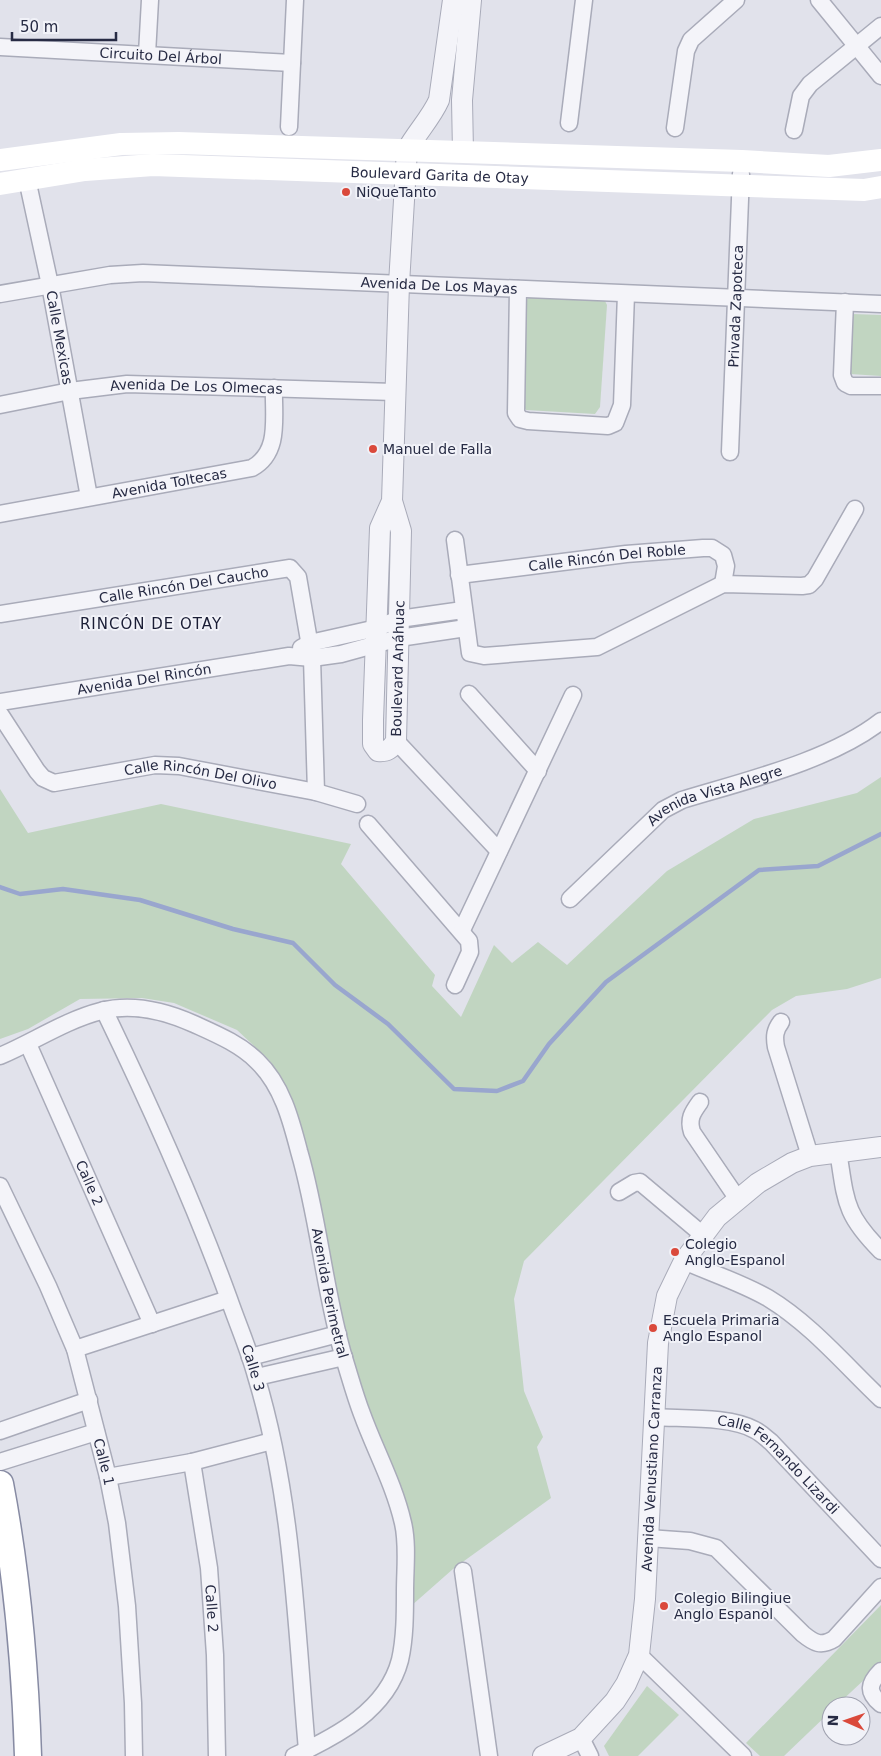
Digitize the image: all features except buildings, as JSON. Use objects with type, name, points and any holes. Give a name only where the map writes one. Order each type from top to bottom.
[{"type":"highway","points":[[0,1484],[20,1610],[27,1702],[28,1756]]},
{"type":"main road","name":"Boulevard Garita de Otay","points":[[0,160],[131,144],[268,145],[742,161],[829,166],[881,160]]},
{"type":"main road","name":"Boulevard Garita de Otay","points":[[0,184],[85,170],[153,165],[864,190],[881,187]]},
{"type":"street","points":[[147,54],[150,0]]},
{"type":"street","points":[[289,127],[295,0]]},
{"type":"street","points":[[407,150],[418,132],[433,114],[439,100],[453,0]]},
{"type":"street","points":[[463,152],[462,100],[471,0]]},
{"type":"street","points":[[569,123],[584,0]]},
{"type":"street","points":[[675,128],[686,51],[691,40],[736,0]]},
{"type":"street","points":[[819,0],[858,45],[881,76]]},
{"type":"street","points":[[794,130],[801,96],[810,84],[881,26]]},
{"type":"street","name":"Circuito Del Árbol","points":[[0,47],[292,63]]},
{"type":"street","points":[[439,100],[462,100]]},
{"type":"street","name":"Boulevard Anáhuac","points":[[392,501],[380,528],[373,720],[373,744],[375,749],[384,752],[392,748],[396,741],[397,720],[401,531],[392,501],[394,392],[407,150]]},
{"type":"street","name":"Privada Zapoteca","points":[[730,452],[742,161]]},
{"type":"street","name":"Calle Mexicas","points":[[27,179],[50,285],[89,497]]},
{"type":"street","name":"Avenida De Los Mayas","points":[[0,294],[110,275],[143,273],[626,294],[736,296],[881,304]]},
{"type":"street","points":[[518,289],[516,413],[520,419],[528,421],[608,426],[615,423],[622,405],[626,294]]},
{"type":"street","points":[[845,302],[842,376],[845,383],[851,386],[881,386]]},
{"type":"street","name":"Avenida De Los Olmecas","points":[[0,405],[70,391],[127,384],[394,392]]},
{"type":"street","name":"Avenida Toltecas","points":[[0,514],[252,468],[264,461],[270,450],[273,434],[274,388]]},
{"type":"street","points":[[455,540],[468,647],[470,652],[484,656],[597,647],[723,584],[809,585],[815,579],[855,509]]},
{"type":"street","name":"Calle Rincón Del Roble","points":[[459,575],[626,554],[712,548],[723,555],[726,566],[723,584]]},
{"type":"street","name":"Calle Rincón Del Caucho","points":[[0,614],[290,568],[298,577],[311,651]]},
{"type":"street","points":[[399,629],[464,610]]},
{"type":"street","points":[[399,629],[466,628]]},
{"type":"street","name":"Avenida Del Rincón","points":[[0,702],[289,656],[377,637],[399,629]]},
{"type":"street","points":[[311,651],[316,792]]},
{"type":"street","points":[[469,694],[538,771]]},
{"type":"street","points":[[462,930],[573,695]]},
{"type":"street","name":"Calle Rincón Del Olivo","points":[[0,714],[43,778],[54,783],[155,765],[179,766],[316,792],[356,804]]},
{"type":"street","points":[[373,720],[397,720]]},
{"type":"street","name":"Avenida Vista Alegre","points":[[570,899],[663,810],[682,800],[818,755],[848,742],[881,722]]},
{"type":"street","points":[[396,741],[499,851]]},
{"type":"street","points":[[368,824],[462,930],[471,948],[455,985]]},
{"type":"street","name":"Avenida Perimetral","points":[[0,1056],[79,1018],[104,1010],[134,1008],[157,1011],[184,1020],[238,1046],[258,1062],[275,1084],[289,1114],[310,1189],[344,1356],[362,1415],[390,1480],[403,1523],[405,1537],[405,1615],[400,1660],[386,1691],[363,1716],[300,1753]]},
{"type":"street","name":"Calle 3","points":[[104,1010],[156,1118],[207,1238],[257,1377],[272,1441],[289,1539],[295,1592],[300,1753]]},
{"type":"street","points":[[781,1022],[776,1028],[774,1037],[776,1047],[810,1156]]},
{"type":"street","name":"Calle 2","points":[[28,1044],[152,1324]]},
{"type":"street","points":[[700,1102],[691,1114],[689,1123],[692,1132],[737,1198]]},
{"type":"street","name":"Avenida Venustiano Carranza","points":[[543,1756],[585,1747],[626,1684],[639,1655],[645,1599],[658,1342],[667,1296],[684,1261],[716,1217],[737,1198],[784,1168],[810,1156],[881,1147]]},
{"type":"street","points":[[838,1151],[845,1196],[851,1216],[861,1231],[881,1251]]},
{"type":"street","points":[[619,1192],[634,1183],[640,1182],[703,1234]]},
{"type":"street","name":"Calle 1","points":[[0,1186],[48,1286],[75,1349],[108,1477],[117,1524],[128,1606],[134,1703],[134,1756]]},
{"type":"street","points":[[684,1261],[766,1297],[787,1310],[805,1325],[881,1400]]},
{"type":"street","points":[[75,1349],[228,1299]]},
{"type":"street","points":[[250,1357],[338,1334]]},
{"type":"street","points":[[257,1377],[344,1356]]},
{"type":"street","points":[[0,1431],[89,1400]]},
{"type":"street","name":"Calle Fernando Lizardi","points":[[654,1417],[726,1422],[755,1430],[770,1442],[881,1559]]},
{"type":"street","points":[[0,1462],[96,1432]]},
{"type":"street","points":[[108,1477],[192,1462],[272,1441]]},
{"type":"street","name":"Calle 2","points":[[192,1462],[209,1568],[217,1756]]},
{"type":"street","points":[[648,1538],[690,1540],[716,1548],[812,1642],[826,1644],[834,1639],[881,1588]]},
{"type":"street","points":[[463,1571],[489,1756]]},
{"type":"street","points":[[639,1655],[743,1756]]},
{"type":"street","points":[[877,1701],[870,1686],[872,1680],[881,1671]]},
{"type":"green space","points":[[531,296],[604,299],[607,305],[600,407],[595,414],[526,410],[520,402],[525,301]]},
{"type":"green space","points":[[852,314],[881,315],[881,376],[850,374]]},
{"type":"green space","points":[[881,777],[881,978],[847,989],[796,996],[772,1010],[524,1261],[514,1299],[524,1391],[543,1437],[537,1447],[551,1498],[453,1569],[411,1606],[411,1559],[402,1488],[345,1355],[299,1121],[269,1060],[237,1030],[174,1003],[142,998],[80,999],[28,1029],[0,1039],[0,789],[28,833],[161,804],[351,844],[341,864],[435,975],[432,986],[461,1017],[494,945],[512,963],[538,942],[567,965],[667,871],[754,819],[857,793]]},
{"type":"green space","points":[[881,1605],[881,1664],[847,1696],[821,1696],[821,1721],[784,1756],[760,1756],[746,1743]]},
{"type":"green space","points":[[647,1686],[679,1715],[638,1756],[609,1756],[604,1746]]},
{"type":"waterway","points":[[0,887],[20,894],[63,889],[140,900],[233,929],[293,943],[335,985],[388,1024],[454,1089],[497,1091],[523,1081],[549,1044],[606,982],[759,870],[818,866],[881,834]]},
{"type":"place","name":"NiQueTanto","points":[[346,192]]},
{"type":"place","name":"Manuel de Falla","points":[[373,449]]},
{"type":"place","name":"Colegio Anglo-Espanol","points":[[675,1252]]},
{"type":"place","name":"Escuela Primaria Anglo Espanol","points":[[653,1328]]},
{"type":"place","name":"Colegio Bilingiue Anglo Espanol","points":[[664,1606]]},
{"type":"district","name":"RINCÓN DE OTAY","points":[[151,624]]}]
